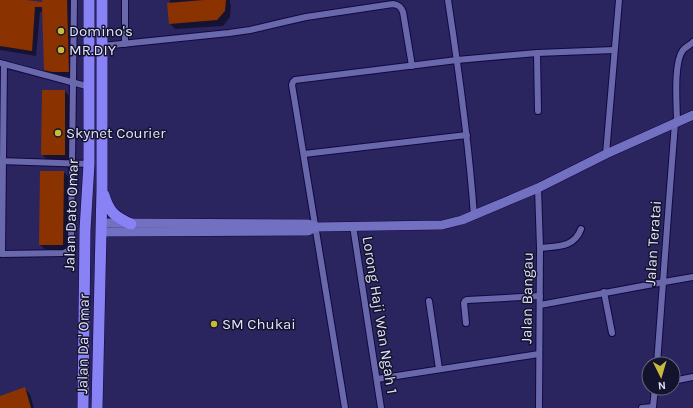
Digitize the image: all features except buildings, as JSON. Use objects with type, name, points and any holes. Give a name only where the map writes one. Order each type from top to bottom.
[{"type":"highway","name":"Jalan Dato Omar","points":[[83,408],[85,230],[89,164],[89,0]]},
{"type":"highway","name":"Jalan Dato Omar","points":[[98,228],[102,189],[102,0]]},
{"type":"highway","points":[[89,164],[90,218],[91,224],[98,228]]},
{"type":"highway","points":[[102,189],[110,210],[119,219],[131,224]]},
{"type":"highway","points":[[84,316],[88,297],[90,237],[91,232],[98,228]]},
{"type":"highway","name":"Jalan Da' Omar","points":[[96,408],[98,228]]},
{"type":"main road","points":[[98,228],[131,224],[308,224],[316,227],[442,225],[453,223],[474,216],[538,188],[606,154],[693,115]]},
{"type":"main road","points":[[98,228],[308,231],[316,227]]},
{"type":"street","points":[[74,0],[73,83],[71,246],[70,250],[64,253],[2,254],[2,64],[73,83],[90,87]]},
{"type":"street","points":[[124,0],[125,44]]},
{"type":"street","points":[[448,0],[467,135],[474,216]]},
{"type":"street","points":[[606,154],[619,0]]},
{"type":"street","points":[[102,46],[250,30],[306,17],[394,4],[399,5],[402,8],[412,66]]},
{"type":"street","name":"Jalan Teratai","points":[[658,356],[676,123],[677,74],[679,58],[683,50],[693,42]]},
{"type":"street","points":[[345,408],[292,85],[293,82],[295,80],[457,60],[614,50]]},
{"type":"street","points":[[537,54],[538,111]]},
{"type":"street","points":[[304,154],[467,135]]},
{"type":"street","points":[[1,161],[89,164]]},
{"type":"street","name":"Jalan Bangau","points":[[538,188],[540,248],[539,408]]},
{"type":"street","name":"Lorong Haji Wan Ngah 1","points":[[353,226],[382,408]]},
{"type":"street","points":[[540,248],[561,246],[572,242],[578,236],[580,229]]},
{"type":"street","points":[[540,305],[604,292],[693,277]]},
{"type":"street","points":[[604,292],[612,332]]},
{"type":"street","points":[[466,323],[464,303],[467,300],[540,296]]},
{"type":"street","points":[[429,301],[439,369]]},
{"type":"street","points":[[377,378],[539,354]]},
{"type":"street","points":[[681,379],[693,377]]},
{"type":"street","points":[[642,408],[653,407],[654,396]]},
{"type":"place","name":"Domino's","points":[[61,31]]},
{"type":"place","name":"MR.DIY","points":[[61,50]]},
{"type":"place","name":"Skynet Courier","points":[[58,133]]},
{"type":"place","name":"SM Chukai","points":[[214,324]]}]
